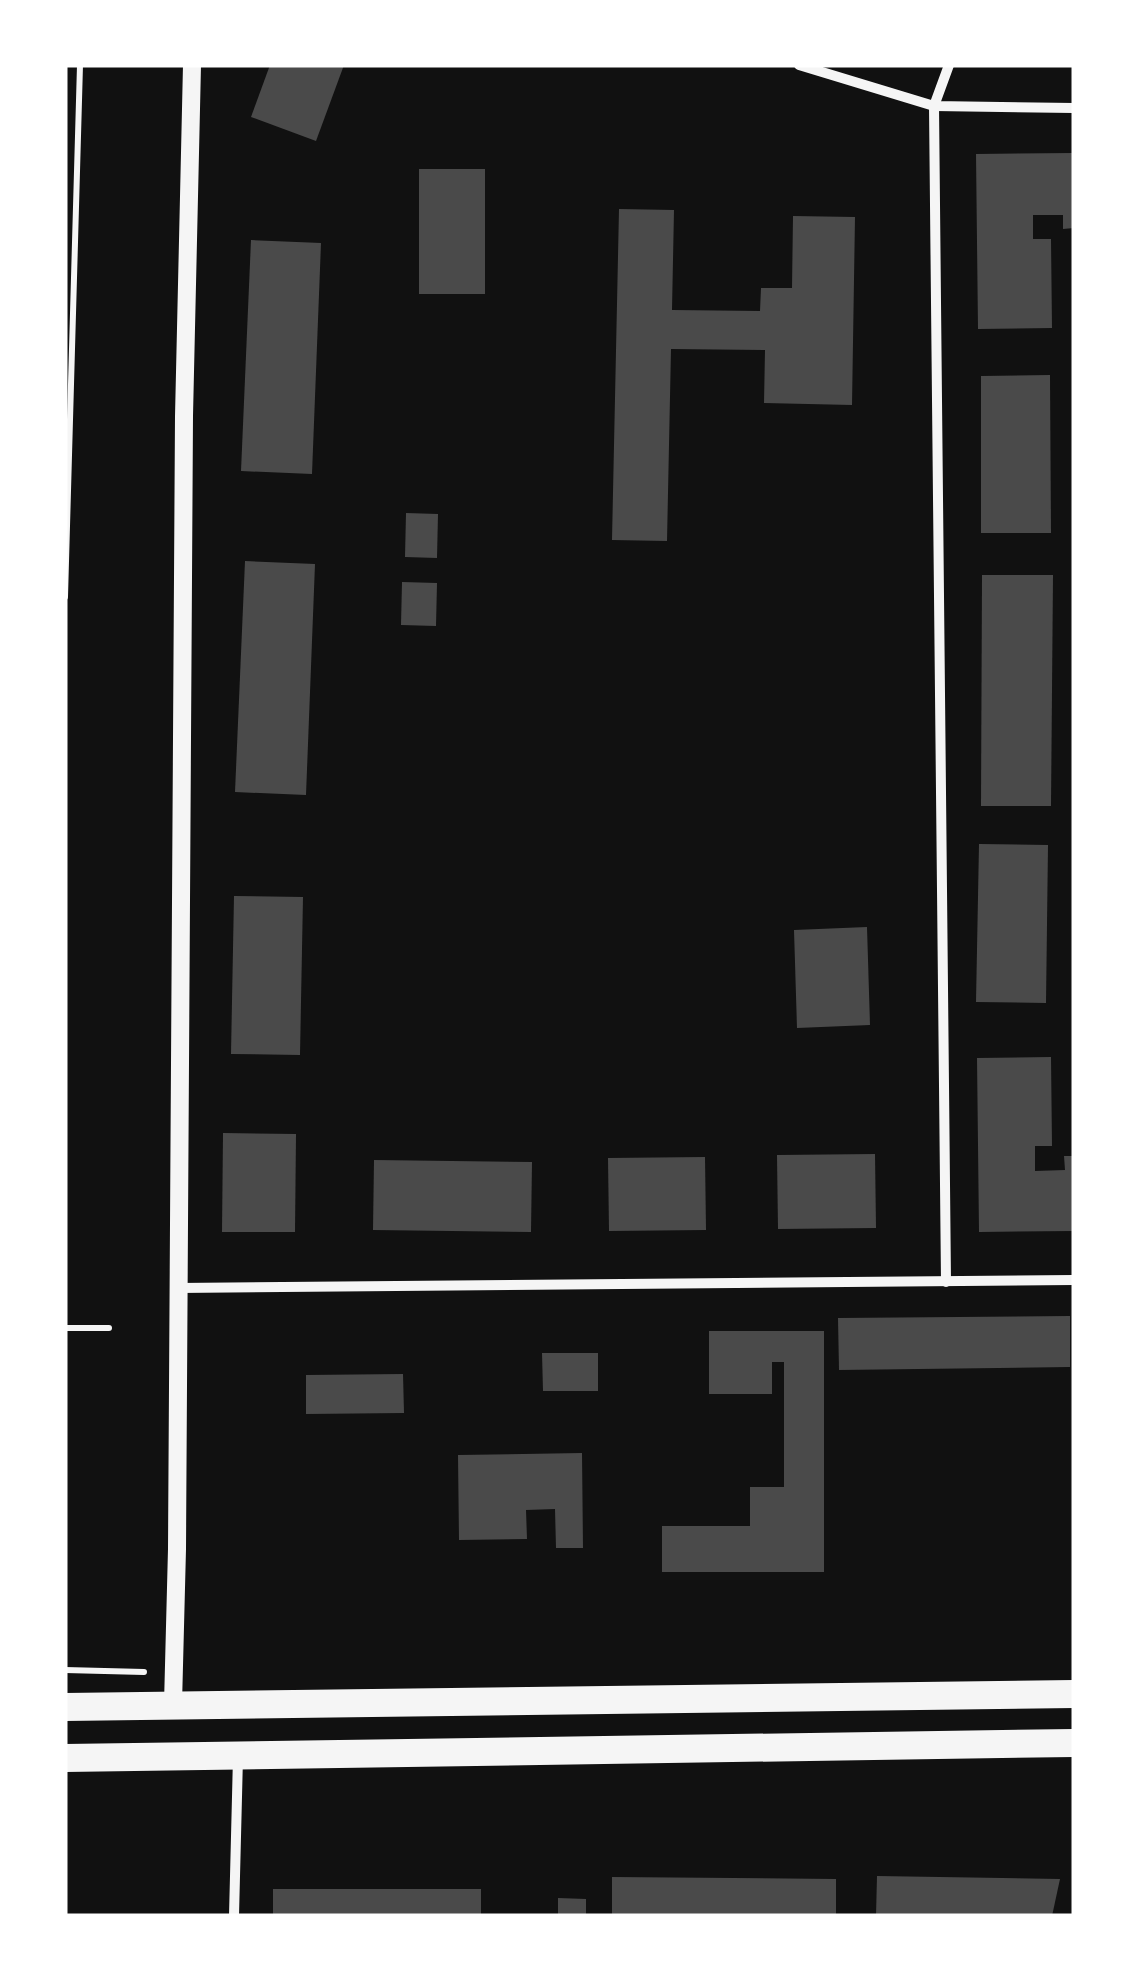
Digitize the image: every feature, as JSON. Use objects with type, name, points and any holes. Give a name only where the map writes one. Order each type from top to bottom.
[{"type":"highway","points":[[65,1707],[1074,1694]]},
{"type":"highway","points":[[65,1758],[1074,1743]]},
{"type":"street","points":[[173,1704],[184,436],[192,65]]},
{"type":"street","points":[[798,65],[934,106],[1074,108]]},
{"type":"street","points":[[946,1282],[934,106],[949,65]]},
{"type":"street","points":[[178,1288],[1074,1280]]},
{"type":"street","points":[[234,1916],[238,1754]]},
{"type":"path","points":[[65,598],[80,65]]},
{"type":"path","points":[[65,1328],[109,1328]]},
{"type":"path","points":[[65,1670],[174,1673]]},
{"type":"building","points":[[270,65],[344,65],[316,141],[251,117]]},
{"type":"building","points":[[1074,153],[1074,228],[1063,229],[1063,215],[1033,215],[1033,239],[1051,239],[1052,328],[978,329],[976,154]]},
{"type":"building","points":[[419,169],[485,169],[485,294],[419,294]]},
{"type":"building","points":[[619,209],[674,210],[672,310],[760,311],[761,288],[792,288],[793,216],[855,217],[852,405],[764,403],[765,350],[671,349],[667,541],[612,540]]},
{"type":"building","points":[[251,240],[321,243],[312,474],[241,471]]},
{"type":"building","points":[[1050,375],[1051,533],[981,533],[981,376]]},
{"type":"building","points":[[406,513],[438,514],[437,558],[405,557]]},
{"type":"building","points":[[245,561],[315,564],[306,795],[235,792]]},
{"type":"building","points":[[982,575],[1053,575],[1051,806],[981,806]]},
{"type":"building","points":[[402,582],[437,583],[436,626],[401,625]]},
{"type":"building","points":[[979,844],[1048,845],[1046,1003],[976,1002]]},
{"type":"building","points":[[234,896],[303,897],[300,1055],[231,1054]]},
{"type":"building","points":[[867,927],[870,1025],[797,1028],[794,930]]},
{"type":"building","points":[[1051,1057],[1052,1146],[1035,1146],[1035,1171],[1065,1170],[1064,1156],[1074,1156],[1074,1231],[979,1232],[977,1058]]},
{"type":"building","points":[[223,1133],[296,1134],[295,1232],[222,1232]]},
{"type":"building","points":[[875,1154],[876,1228],[778,1229],[777,1155]]},
{"type":"building","points":[[705,1157],[706,1230],[609,1231],[608,1158]]},
{"type":"building","points":[[374,1160],[532,1162],[531,1232],[373,1230]]},
{"type":"building","points":[[1070,1316],[1070,1367],[839,1370],[838,1318]]},
{"type":"building","points":[[709,1331],[824,1331],[824,1572],[662,1572],[662,1526],[750,1526],[750,1487],[784,1487],[784,1362],[772,1362],[772,1394],[709,1394]]},
{"type":"building","points":[[542,1353],[598,1353],[598,1391],[543,1391]]},
{"type":"building","points":[[403,1374],[404,1413],[306,1414],[306,1375]]},
{"type":"building","points":[[582,1453],[583,1548],[556,1548],[555,1509],[526,1510],[527,1539],[459,1540],[458,1455]]},
{"type":"building","points":[[877,1876],[1060,1879],[1052,1916],[876,1916]]},
{"type":"building","points":[[612,1877],[836,1879],[836,1916],[612,1916]]},
{"type":"building","points":[[273,1889],[481,1889],[481,1916],[273,1916]]},
{"type":"building","points":[[558,1898],[586,1899],[586,1916],[558,1916]]}]
